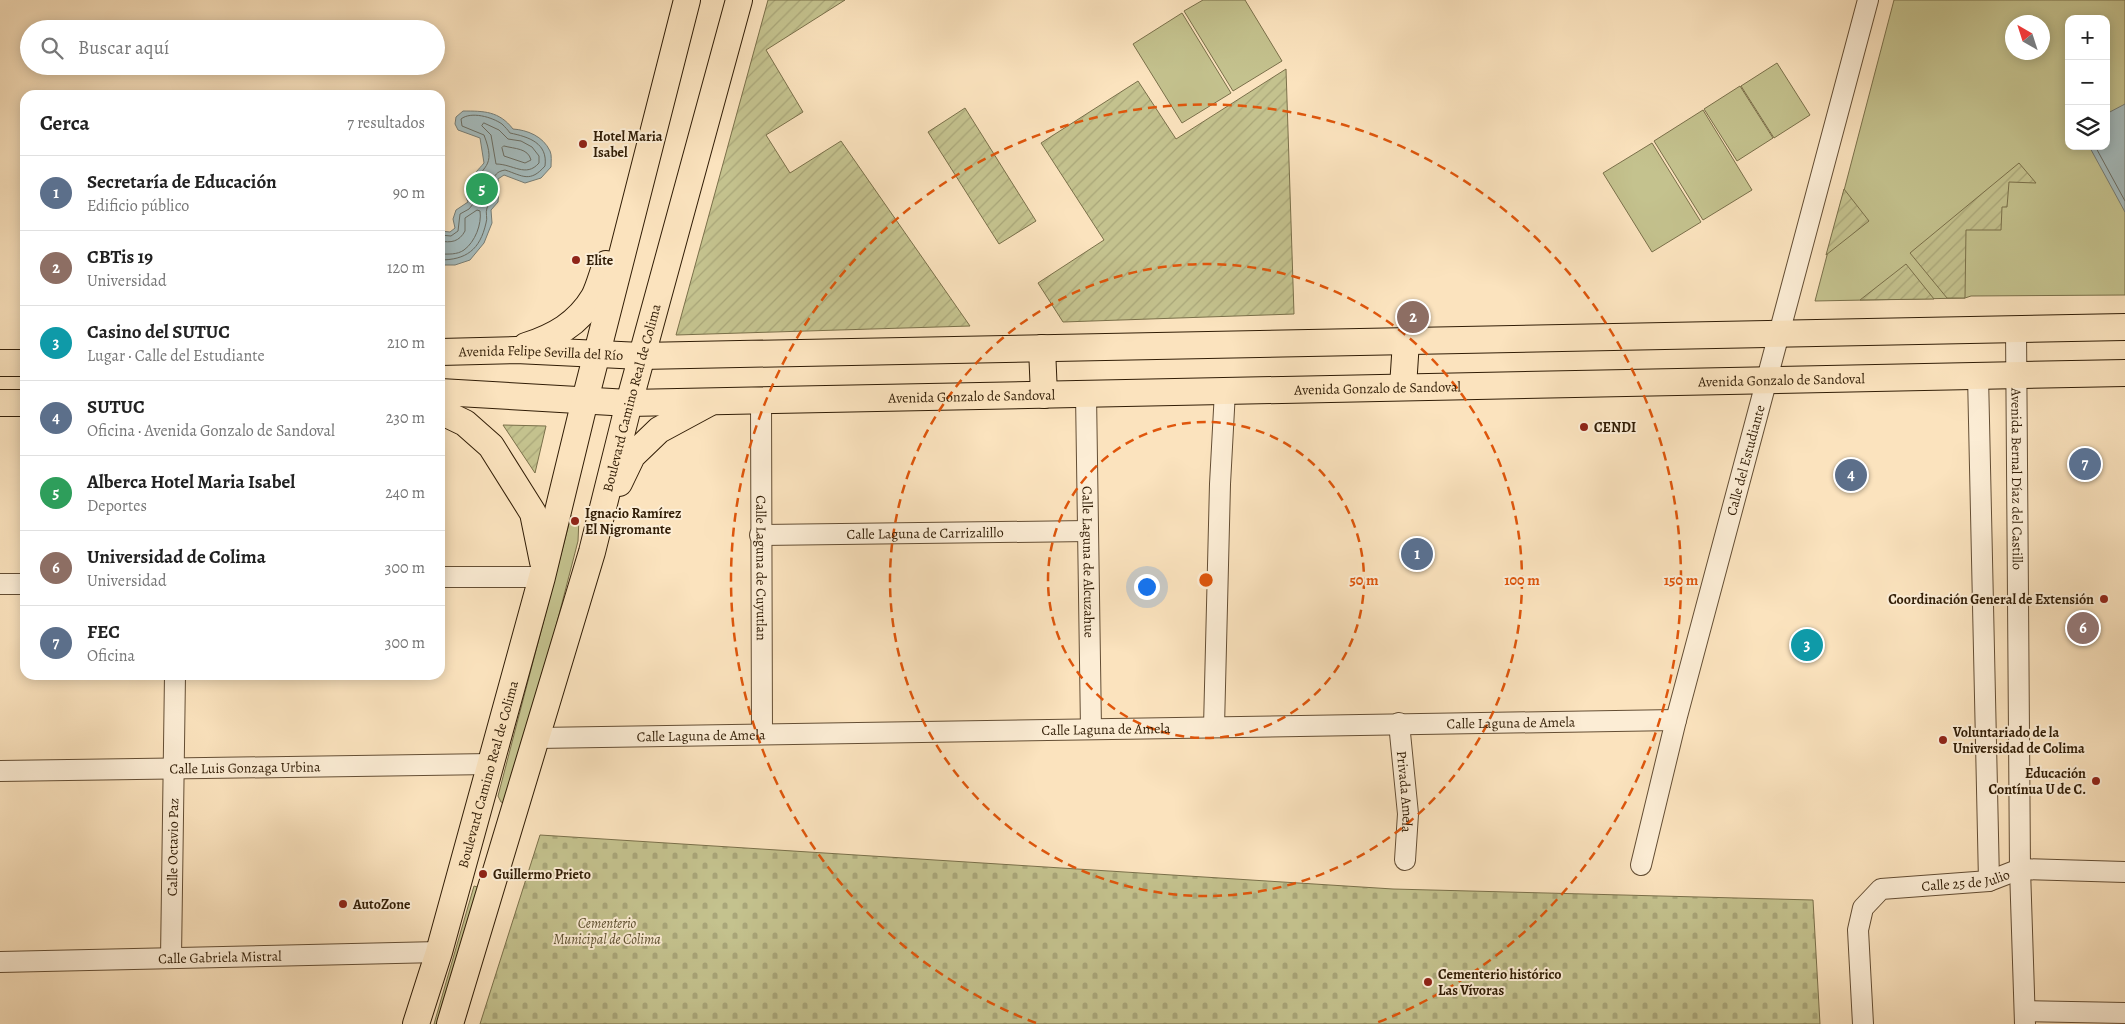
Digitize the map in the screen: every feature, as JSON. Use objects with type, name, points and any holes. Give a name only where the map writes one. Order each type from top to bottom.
[{"type":"main road","name":"Boulevard Camino Real de Colima","points":[[416,1024],[439,952],[544,572],[585,400],[687,0]]},
{"type":"main road","name":"Boulevard Camino Real de Colima","points":[[450,1024],[594,543],[628,403],[739,0]]},
{"type":"main road","points":[[516,350],[551,339],[575,320],[593,297],[643,178]]},
{"type":"main road","points":[[641,356],[1780,332],[2125,327]]},
{"type":"main road","points":[[1403,388],[1406,341]]},
{"type":"main road","points":[[1042,348],[1044,394]]},
{"type":"main road","name":"Avenida Felipe Sevilla del Río","points":[[445,352],[516,350],[641,356]]},
{"type":"main road","points":[[0,363],[20,363]]},
{"type":"main road","name":"Avenida Gonzalo de Sandoval","points":[[628,403],[2125,373]]},
{"type":"main road","points":[[445,392],[628,403]]},
{"type":"main road","points":[[594,543],[632,456],[659,430],[713,401]]},
{"type":"main road","points":[[0,403],[20,403]]},
{"type":"main road","points":[[445,414],[465,424],[490,446],[533,513],[544,572]]},
{"type":"street","name":"Calle del Estudiante","points":[[1641,865],[1676,720],[1868,0]]},
{"type":"street","name":"Avenida Bernal Díaz del Castillo","points":[[2016,329],[2020,869],[2025,1018]]},
{"type":"street","points":[[1978,375],[1989,881]]},
{"type":"street","points":[[1214,727],[1220,484],[1225,391]]},
{"type":"street","name":"Calle Laguna de Alcuzahue","points":[[1086,394],[1091,729]]},
{"type":"street","name":"Calle Laguna de Cuyutlan","points":[[761,400],[762,734]]},
{"type":"street","name":"Calle Laguna de Carrizalillo","points":[[760,535],[1088,531]]},
{"type":"street","points":[[445,577],[544,572]]},
{"type":"street","points":[[0,584],[20,584]]},
{"type":"street","name":"Calle Octavio Paz","points":[[171,958],[175,680]]},
{"type":"street","name":"Calle Laguna de Amela","points":[[537,738],[1676,720]]},
{"type":"street","name":"Privada Amela","points":[[1399,724],[1408,814],[1405,860]]},
{"type":"street","name":"Calle Luis Gonzaga Urbina","points":[[0,771],[491,764]]},
{"type":"street","name":"Calle 25 de Julio","points":[[1863,1024],[1858,930],[1863,908],[1881,889],[1989,881],[2020,869],[2125,872]]},
{"type":"street","name":"Calle Gabriela Mistral","points":[[0,962],[439,952]]},
{"type":"street","points":[[2025,1018],[2125,1012]]},
{"type":"green space","points":[[768,0],[845,0],[766,50],[803,112],[766,135],[790,173],[841,141],[970,326],[676,335]]},
{"type":"green space","points":[[1203,0],[1245,0],[1282,61],[1233,91],[1184,11]]},
{"type":"green space","points":[[1894,0],[2125,0],[2125,295],[1971,296],[1965,298],[1815,301]]},
{"type":"green space","points":[[1182,13],[1231,93],[1182,123],[1133,44]]},
{"type":"green space","points":[[1777,63],[1810,115],[1774,138],[1741,86]]},
{"type":"green space","points":[[1286,69],[1294,314],[1063,322],[1038,283],[1104,240],[1041,143],[1138,81],[1176,139]]},
{"type":"green space","points":[[1740,86],[1773,138],[1737,161],[1704,109]]},
{"type":"green space","points":[[965,108],[1036,221],[999,244],[928,132]]},
{"type":"green space","points":[[1703,110],[1752,190],[1703,220],[1654,141]]},
{"type":"green space","points":[[1652,143],[1701,222],[1652,252],[1603,173]]},
{"type":"green space","points":[[2019,163],[2036,183],[2009,182],[2007,207],[2002,207],[2001,230],[1966,230],[1965,298],[1947,298],[1910,253]]},
{"type":"green space","points":[[1844,189],[1869,221],[1826,255]]},
{"type":"green space","points":[[1906,264],[1934,299],[1860,300]]},
{"type":"green space","points":[[503,425],[546,426],[535,473]]},
{"type":"green space","points":[[571,516],[579,518],[578,541],[512,797],[504,803],[501,802],[498,796]]},
{"type":"green space","name":"Cementerio Municipal de Colima","points":[[540,835],[1393,889],[1813,900],[1820,1024],[480,1024]]},
{"type":"green space","points":[[474,886],[484,889],[442,1024],[434,1024]]},
{"type":"water","points":[[2125,104],[2125,212],[2091,150],[2110,150],[2110,112]]},
{"type":"water","points":[[463,111],[478,111],[497,115],[513,129],[529,132],[543,141],[550,151],[551,167],[541,178],[525,183],[504,175],[498,179],[498,202],[491,210],[492,223],[484,243],[470,260],[455,265],[445,265],[445,232],[450,232],[455,228],[453,219],[456,210],[468,202],[466,191],[469,181],[484,163],[480,138],[458,130],[455,124],[456,117]]},
{"type":"place","name":"Hotel Maria Isabel","points":[[583,144]]},
{"type":"place","name":"Alberca Hotel Maria Isabel","points":[[482,189]]},
{"type":"place","name":"Elite","points":[[576,260]]},
{"type":"place","name":"CBTis 19","points":[[1413,317]]},
{"type":"place","name":"CENDI","points":[[1584,427]]},
{"type":"place","name":"FEC","points":[[2085,464]]},
{"type":"place","name":"SUTUC","points":[[1851,475]]},
{"type":"place","name":"Ignacio Ramírez El Nigromante","points":[[575,521]]},
{"type":"place","name":"Secretaría de Educación","points":[[1417,554]]},
{"type":"place","name":"Coordinación General de Extensión","points":[[2104,599]]},
{"type":"place","name":"Universidad de Colima","points":[[2083,628]]},
{"type":"place","name":"Casino del SUTUC","points":[[1807,645]]},
{"type":"place","name":"Voluntariado de la Universidad de Colima","points":[[1943,740]]},
{"type":"place","name":"Educación Contínua U de C.","points":[[2096,781]]},
{"type":"place","name":"Guillermo Prieto","points":[[483,874]]},
{"type":"place","name":"AutoZone","points":[[343,904]]},
{"type":"place","name":"Cementerio histórico Las Vívoras","points":[[1428,982]]}]
